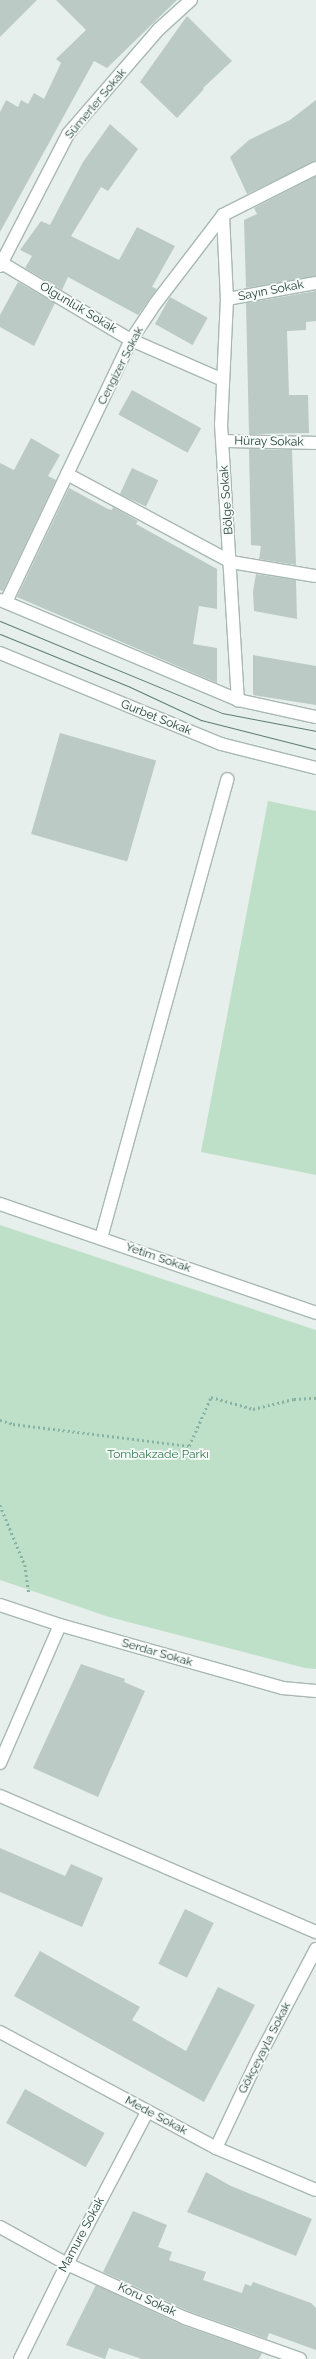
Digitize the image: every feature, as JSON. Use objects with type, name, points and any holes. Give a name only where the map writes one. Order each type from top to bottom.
[{"type":"street","name":"Sümerler Sokak","points":[[1,264],[68,134],[159,29],[191,0]]},
{"type":"street","name":"Cengizer Sokak","points":[[3,601],[67,474],[131,340],[222,215],[316,168]]},
{"type":"street","name":"Bölge Sokak","points":[[222,215],[227,300],[223,380],[223,441],[238,700]]},
{"type":"street","name":"Olgunluk Sokak","points":[[1,264],[131,340],[223,380]]},
{"type":"street","name":"Sayın Sokak","points":[[227,300],[316,283]]},
{"type":"street","name":"Hüray Sokak","points":[[223,441],[316,443]]},
{"type":"street","points":[[67,474],[231,562],[316,576]]},
{"type":"street","points":[[3,601],[238,700],[316,717]]},
{"type":"street","name":"Gurbet Sokak","points":[[0,653],[222,744],[316,768]]},
{"type":"street","points":[[101,1238],[227,779]]},
{"type":"street","name":"Yetim Sokak","points":[[0,1204],[316,1313]]},
{"type":"street","name":"Serdar Sokak","points":[[0,1604],[60,1625],[282,1688],[316,1692]]},
{"type":"street","points":[[0,1763],[60,1625]]},
{"type":"street","points":[[0,1796],[316,1932]]},
{"type":"street","name":"Gökçeyayla Sokak","points":[[216,2148],[259,2057],[316,1949]]},
{"type":"street","name":"Mede Sokak","points":[[0,2032],[216,2148],[316,2190]]},
{"type":"street","name":"Mamure Sokak","points":[[20,2359],[67,2264],[147,2112]]},
{"type":"street","name":"Koru Sokak","points":[[0,2228],[67,2264],[186,2318],[300,2359]]},
{"type":"path","points":[[0,1420],[13,1424],[189,1446],[211,1397],[253,1409],[294,1400],[316,1398]]},
{"type":"path","points":[[0,1505],[25,1565],[33,1616]]},
{"type":"green space","points":[[268,801],[316,811],[316,1175],[201,1152]]},
{"type":"green space","name":"Tombakzade Parkı","points":[[0,1225],[316,1330],[316,1669],[305,1668],[109,1617],[0,1580]]},
{"type":"building","points":[[0,0],[37,0],[0,37]]},
{"type":"building","points":[[56,0],[177,0],[107,68],[94,61],[0,232],[0,112],[6,100],[18,107],[21,100],[28,104],[34,93],[44,99],[61,63],[56,59],[86,30]]},
{"type":"building","points":[[187,16],[232,61],[203,88],[204,89],[177,118],[140,82]]},
{"type":"building","points":[[316,100],[316,161],[247,194],[230,157],[249,140],[290,120]]},
{"type":"building","points":[[110,124],[138,149],[108,191],[101,187],[71,236],[119,260],[137,227],[175,246],[152,287],[157,289],[138,315],[68,277],[62,290],[25,268],[32,256],[20,250],[41,221],[50,225],[83,162]]},
{"type":"building","points":[[316,176],[316,276],[246,288],[244,220],[257,214],[254,208]]},
{"type":"building","points":[[18,282],[55,303],[34,346],[0,327],[0,315]]},
{"type":"building","points":[[316,291],[316,321],[306,322],[306,330],[287,331],[289,395],[308,395],[309,433],[249,434],[246,303]]},
{"type":"building","points":[[170,297],[208,318],[193,345],[155,324]]},
{"type":"building","points":[[132,390],[201,428],[188,453],[118,414]]},
{"type":"building","points":[[31,438],[60,455],[48,476],[56,480],[3,591],[0,590],[0,463],[14,470]]},
{"type":"building","points":[[249,449],[292,450],[296,565],[259,559],[261,546],[251,545]]},
{"type":"building","points":[[132,468],[158,480],[146,507],[120,494]]},
{"type":"building","points":[[69,488],[108,509],[112,510],[113,507],[138,521],[136,524],[217,569],[217,609],[199,606],[193,644],[217,648],[217,683],[17,597]]},
{"type":"building","points":[[256,574],[296,580],[297,619],[254,611],[253,591]]},
{"type":"building","points":[[253,655],[316,666],[316,705],[253,695]]},
{"type":"building","points":[[60,733],[156,761],[127,861],[31,834]]},
{"type":"building","points":[[81,1664],[125,1679],[124,1682],[145,1691],[98,1797],[33,1768]]},
{"type":"building","points":[[0,1848],[65,1876],[71,1864],[103,1878],[82,1927],[0,1892]]},
{"type":"building","points":[[185,1909],[214,1923],[187,1978],[158,1964]]},
{"type":"building","points":[[40,1951],[140,2007],[132,2020],[186,2051],[218,1987],[255,2005],[204,2102],[14,1996]]},
{"type":"building","points":[[25,2089],[105,2133],[86,2167],[6,2123]]},
{"type":"building","points":[[206,2172],[231,2186],[312,2219],[296,2256],[187,2212]]},
{"type":"building","points":[[133,2211],[167,2225],[158,2247],[172,2252],[169,2260],[206,2272],[203,2280],[242,2293],[245,2284],[251,2286],[253,2282],[311,2303],[316,2308],[316,2350],[269,2333],[267,2339],[188,2311],[103,2272]]},
{"type":"building","points":[[96,2285],[182,2325],[262,2353],[259,2359],[142,2359],[109,2348],[105,2359],[66,2345]]},
{"type":"tram line","points":[[0,621],[222,713],[316,731]]},
{"type":"tram line","points":[[0,634],[128,686],[201,720],[316,749]]}]
